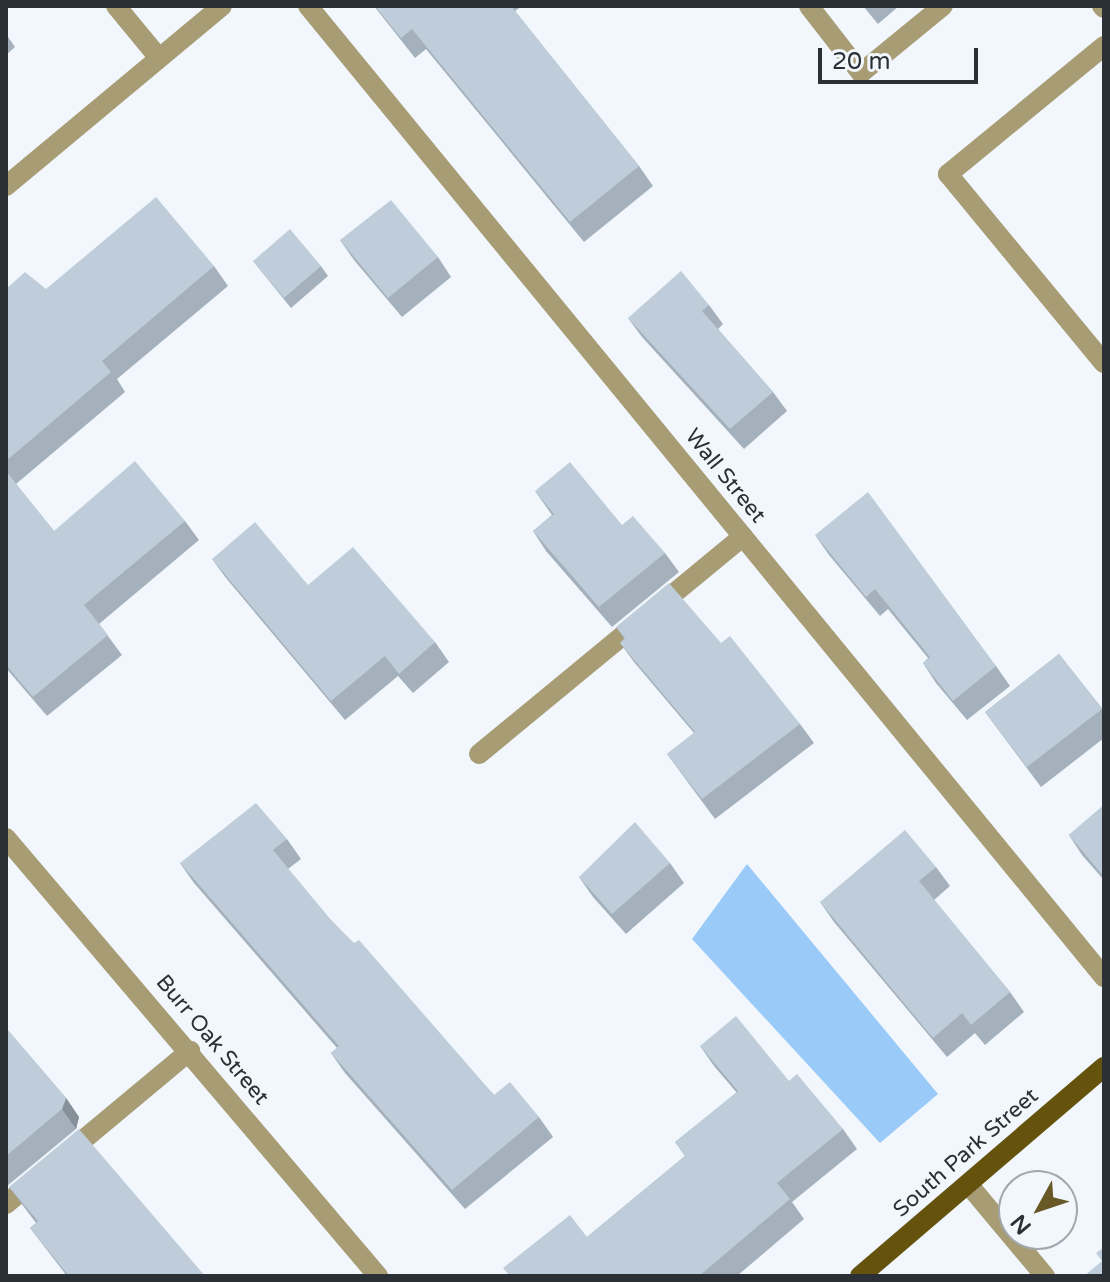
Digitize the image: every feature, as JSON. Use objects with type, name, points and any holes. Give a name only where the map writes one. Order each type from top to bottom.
[{"type":"main road","name":"South Park Street","points":[[860,1276],[1104,1067]]},
{"type":"street","points":[[116,6],[159,58]]},
{"type":"street","points":[[6,186],[222,6]]},
{"type":"street","name":"Wall Street","points":[[308,6],[1104,977]]},
{"type":"street","points":[[809,6],[861,73],[943,6]]},
{"type":"street","points":[[1104,46],[948,174],[1104,363]]},
{"type":"street","points":[[479,754],[743,536]]},
{"type":"street","name":"Burr Oak Street","points":[[6,838],[378,1276]]},
{"type":"street","points":[[6,1204],[190,1051]]},
{"type":"street","points":[[968,1184],[1045,1276]]},
{"type":"shaded area","points":[[747,864],[938,1094],[880,1143],[692,939]]},
{"type":"building","points":[[375,6],[511,6],[639,166],[570,222],[412,29],[401,38]]},
{"type":"building","points":[[156,197],[214,266],[102,361],[111,372],[6,461],[6,289],[25,272],[46,289]]},
{"type":"building","points":[[391,200],[438,257],[388,298],[340,240]]},
{"type":"building","points":[[290,229],[321,266],[284,298],[253,261]]},
{"type":"building","points":[[681,271],[709,305],[702,311],[773,392],[730,429],[628,318]]},
{"type":"building","points":[[135,461],[185,521],[84,605],[108,635],[33,697],[6,665],[6,471],[54,531]]},
{"type":"building","points":[[570,462],[622,525],[633,516],[665,553],[599,607],[533,531],[554,514],[535,491]]},
{"type":"building","points":[[868,492],[996,666],[953,701],[923,663],[930,657],[875,589],[866,597],[815,535]]},
{"type":"building","points":[[255,522],[308,585],[353,547],[435,642],[399,674],[385,656],[331,701],[212,559]]},
{"type":"building","points":[[669,583],[721,643],[730,636],[800,724],[702,799],[667,754],[695,732],[620,643],[625,638],[616,627]]},
{"type":"building","points":[[1059,654],[1102,709],[1027,767],[985,712]]},
{"type":"building","points":[[256,803],[287,839],[273,850],[330,919],[354,943],[359,940],[494,1095],[510,1082],[539,1117],[452,1190],[331,1053],[339,1046],[180,863]]},
{"type":"building","points":[[1104,805],[1104,877],[1069,835]]},
{"type":"building","points":[[635,822],[670,863],[612,914],[579,877]]},
{"type":"building","points":[[905,830],[936,867],[919,881],[1010,992],[971,1025],[962,1013],[933,1038],[820,902]]},
{"type":"building","points":[[736,1016],[789,1081],[797,1074],[843,1129],[777,1183],[790,1199],[699,1276],[510,1276],[503,1268],[570,1215],[587,1237],[685,1156],[675,1142],[738,1091],[700,1046]]},
{"type":"building","points":[[6,1028],[66,1098],[62,1109],[6,1156]]},
{"type":"building","points":[[79,1129],[205,1276],[69,1276],[30,1228],[38,1221],[9,1187]]},
{"type":"building","points":[[1104,1247],[1104,1276],[1084,1276],[1102,1261],[1096,1253]]}]
